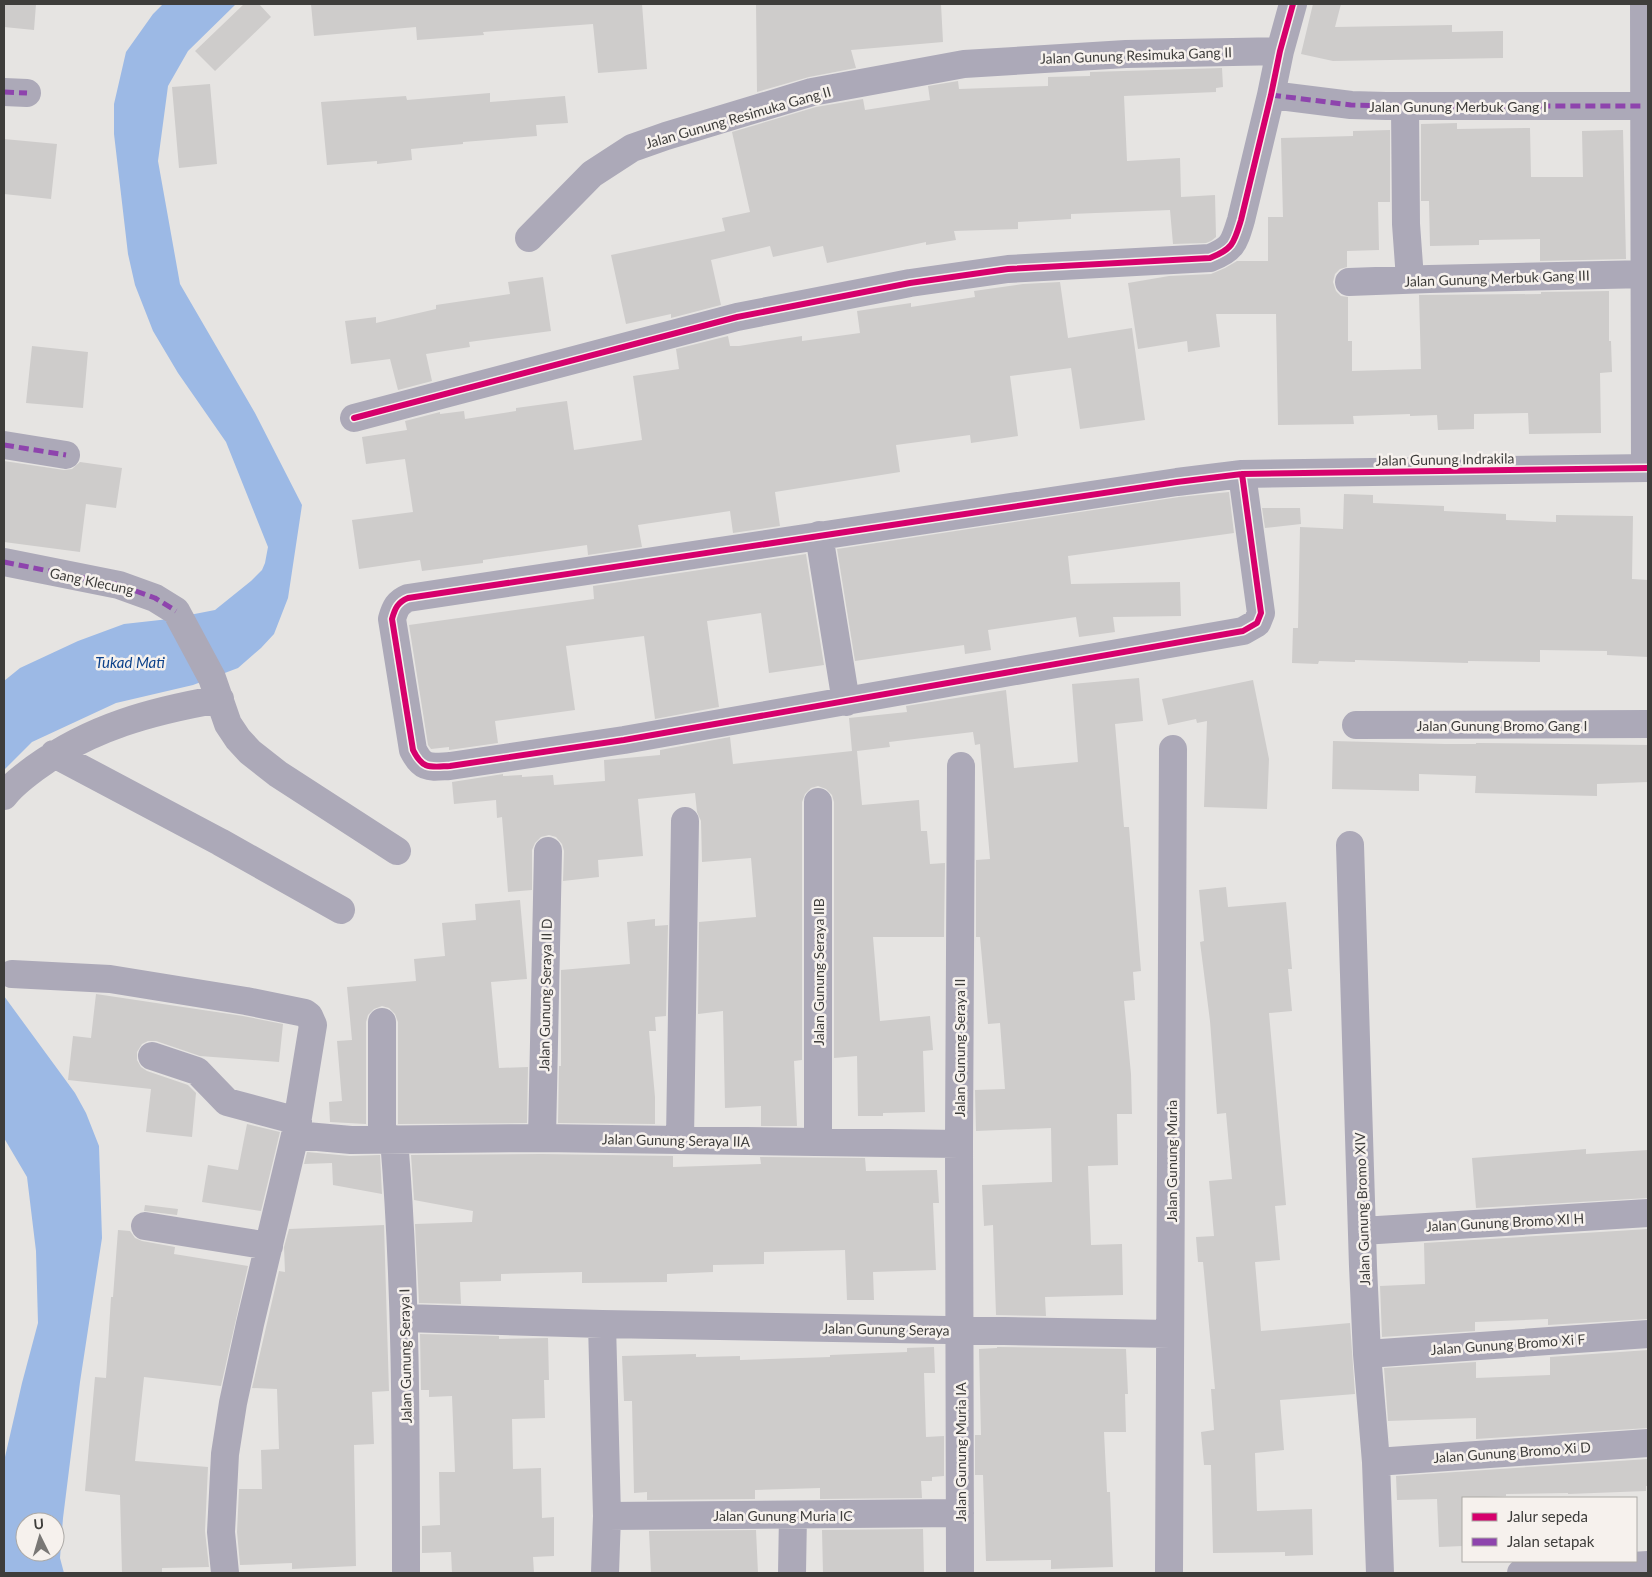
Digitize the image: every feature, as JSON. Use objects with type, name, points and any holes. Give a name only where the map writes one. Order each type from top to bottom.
[{"type":"street","points":[[354,418],[737,317],[910,284],[1008,269],[1210,258],[1227,251],[1236,236],[1293,4]]},
{"type":"street","points":[[1644,4],[1647,468]]},
{"type":"street","name":"Jalan Gunung Resimuka Gang II","points":[[528,238],[592,174],[632,148],[812,92],[964,64],[1126,54],[1280,51]]},
{"type":"street","name":"Jalan Gunung Merbuk Gang I","points":[[1271,95],[1351,105],[1644,106]]},
{"type":"street","points":[[1406,106],[1406,188],[1410,279]]},
{"type":"street","name":"Jalan Gunung Merbuk Gang III","points":[[1349,282],[1647,274]]},
{"type":"street","points":[[4,445],[66,455]]},
{"type":"street","name":"Jalan Gunung Indrakila","points":[[846,702],[624,740],[431,767],[418,761],[413,750],[392,619],[394,610],[400,601],[408,598],[819,535],[1176,482],[1242,474],[1647,468]]},
{"type":"street","points":[[819,535],[846,702],[1243,632],[1257,623],[1261,613],[1242,474]]},
{"type":"street","name":"Gang Klecung","points":[[4,562],[119,585],[155,598],[176,611],[216,688]]},
{"type":"street","points":[[4,796],[11,786],[54,754],[104,728],[180,706],[216,688],[228,724],[250,752],[278,774],[397,851]]},
{"type":"street","name":"Jalan Gunung Bromo Gang I","points":[[1356,725],[1648,724]]},
{"type":"street","name":"Jalan Gunung Muria","points":[[1169,1573],[1173,749]]},
{"type":"street","points":[[54,754],[220,842],[341,910]]},
{"type":"street","name":"Jalan Gunung Seraya II","points":[[960,1330],[958,1144],[961,766]]},
{"type":"street","name":"Jalan Gunung Seraya IIB","points":[[818,802],[818,1142]]},
{"type":"street","points":[[680,1140],[685,821]]},
{"type":"street","name":"Jalan Gunung Bromo XIV","points":[[1350,845],[1367,1354],[1376,1462],[1380,1573]]},
{"type":"street","name":"Jalan Gunung Seraya II D","points":[[542,1138],[548,851]]},
{"type":"street","points":[[12,974],[110,980],[305,1013],[309,1016],[313,1025],[296,1128],[235,1394],[225,1454],[221,1532],[225,1573]]},
{"type":"street","name":"Jalan Gunung Seraya I","points":[[382,1022],[388,1140],[400,1210],[405,1318],[406,1573]]},
{"type":"street","name":"Jalan Gunung Seraya IIA","points":[[152,1056],[197,1070],[227,1102],[296,1128],[351,1140],[542,1138],[958,1144]]},
{"type":"street","name":"Jalan Gunung Bromo XI H","points":[[1362,1231],[1648,1213]]},
{"type":"street","points":[[145,1226],[269,1246]]},
{"type":"street","name":"Jalan Gunung Seraya","points":[[405,1318],[602,1324],[1170,1334]]},
{"type":"street","points":[[602,1324],[606,1516],[605,1573]]},
{"type":"street","name":"Jalan Gunung Muria IA","points":[[960,1330],[960,1573]]},
{"type":"street","name":"Jalan Gunung Bromo Xi F","points":[[1367,1354],[1648,1334]]},
{"type":"street","name":"Jalan Gunung Bromo Xi D","points":[[1376,1462],[1648,1443]]},
{"type":"street","name":"Jalan Gunung Muria IC","points":[[606,1516],[960,1514]]},
{"type":"street","points":[[792,1573],[794,1515]]},
{"type":"street","points":[[1521,1573],[1648,1565]]},
{"type":"water","name":"Tukad Mati","points":[[163,4],[236,4],[188,51],[168,86],[158,161],[180,284],[255,413],[302,505],[288,598],[274,634],[238,668],[193,685],[116,703],[32,742],[4,770],[4,681],[20,668],[78,641],[124,624],[169,619],[215,610],[251,581],[262,570],[265,563],[268,547],[226,442],[178,373],[153,331],[135,285],[128,254],[114,134],[114,104],[126,52],[153,14]]},
{"type":"water","points":[[4,996],[75,1093],[86,1113],[99,1146],[102,1238],[80,1382],[64,1512],[15,1512],[15,1562],[61,1562],[64,1573],[4,1573],[5,1457],[38,1323],[36,1251],[27,1177],[4,1138]]},
{"type":"building","points":[[4,4],[36,4],[34,30],[4,27]]},
{"type":"building","points":[[244,4],[259,4],[271,17],[215,71],[195,51]]},
{"type":"building","points":[[311,4],[642,4],[647,69],[598,73],[593,24],[483,32],[484,35],[417,40],[416,27],[314,36]]},
{"type":"building","points":[[756,4],[941,4],[943,42],[851,50],[856,68],[809,77],[757,92]]},
{"type":"building","points":[[1313,4],[1341,4],[1335,27],[1452,25],[1452,32],[1503,31],[1503,58],[1333,61],[1301,54]]},
{"type":"building","points":[[1222,68],[1223,87],[1216,88],[1216,92],[1124,96],[1127,161],[1180,158],[1181,197],[1215,195],[1216,237],[1211,241],[1206,243],[1173,244],[1170,210],[1071,214],[1071,219],[1018,222],[1018,229],[954,231],[956,240],[926,245],[926,242],[827,263],[823,246],[773,257],[770,246],[711,260],[721,305],[671,318],[671,314],[626,324],[611,255],[725,231],[722,218],[750,212],[732,132],[816,107],[863,99],[865,110],[930,100],[928,86],[958,81],[959,89],[1048,86],[1048,77],[1090,76],[1090,72]]},
{"type":"building","points":[[210,84],[217,164],[179,168],[172,87]]},
{"type":"building","points":[[490,93],[490,102],[565,96],[568,123],[536,125],[537,136],[463,142],[463,144],[411,149],[412,160],[377,164],[377,161],[327,165],[321,102],[406,96],[407,100]]},
{"type":"building","points":[[1457,123],[1457,129],[1530,128],[1531,177],[1583,177],[1582,131],[1623,130],[1626,259],[1540,261],[1540,239],[1479,240],[1479,245],[1430,246],[1429,201],[1421,201],[1421,124]]},
{"type":"building","points":[[1390,130],[1390,202],[1378,202],[1379,250],[1347,251],[1347,267],[1340,269],[1335,274],[1333,282],[1336,291],[1341,296],[1348,297],[1348,341],[1352,341],[1352,371],[1421,369],[1419,295],[1541,294],[1541,292],[1609,291],[1609,341],[1611,341],[1612,372],[1600,373],[1601,433],[1529,434],[1528,413],[1474,414],[1474,429],[1438,430],[1437,415],[1410,416],[1410,414],[1353,416],[1354,424],[1278,425],[1276,314],[1216,314],[1220,347],[1188,352],[1187,341],[1138,349],[1128,283],[1169,276],[1211,274],[1237,261],[1268,261],[1268,217],[1283,217],[1281,138],[1353,136],[1353,131]]},
{"type":"building","points":[[4,139],[57,144],[51,199],[4,194]]},
{"type":"building","points":[[543,277],[551,331],[469,342],[470,347],[426,354],[432,381],[398,390],[390,359],[351,364],[345,321],[376,317],[376,323],[436,309],[436,305],[510,294],[508,282]]},
{"type":"building","points":[[1060,282],[1068,338],[1132,328],[1145,420],[1080,429],[1071,368],[1010,376],[1018,436],[971,443],[970,435],[896,445],[900,472],[775,492],[780,526],[733,533],[730,511],[638,525],[642,547],[588,555],[587,545],[483,560],[483,563],[422,571],[420,560],[359,569],[352,520],[413,512],[405,459],[366,464],[362,437],[407,430],[405,421],[440,412],[440,414],[464,411],[465,419],[516,411],[516,408],[567,401],[574,450],[642,440],[633,376],[679,369],[676,349],[728,336],[730,346],[739,346],[802,336],[802,341],[860,333],[857,311],[911,303],[911,307],[975,297],[974,291],[1023,284]]},
{"type":"building","points":[[32,346],[88,352],[83,408],[26,403]]},
{"type":"building","points":[[4,461],[64,470],[72,469],[80,462],[122,468],[116,508],[86,504],[80,552],[4,542]]},
{"type":"building","points":[[1229,492],[1234,533],[1068,556],[1071,584],[1180,582],[1181,616],[1113,617],[1115,632],[1079,637],[1076,617],[988,630],[991,650],[965,654],[964,645],[855,661],[837,549],[1179,497]]},
{"type":"building","points":[[1344,494],[1373,495],[1373,503],[1444,506],[1444,511],[1506,514],[1506,520],[1556,522],[1556,515],[1633,516],[1632,579],[1648,580],[1648,657],[1607,655],[1607,651],[1540,650],[1540,662],[1468,661],[1468,663],[1355,660],[1355,662],[1319,661],[1318,664],[1292,663],[1293,628],[1298,628],[1300,527],[1343,529]]},
{"type":"building","points":[[1262,508],[1300,508],[1301,524],[1265,528]]},
{"type":"building","points":[[806,554],[824,665],[769,673],[761,613],[707,621],[719,707],[655,719],[644,636],[566,646],[575,710],[495,721],[498,743],[449,750],[449,747],[431,749],[428,745],[409,625],[594,599],[593,586]]},
{"type":"building","points":[[1139,678],[1143,721],[1115,724],[1124,827],[1129,827],[1141,971],[1133,972],[1135,1000],[1124,1001],[1131,1074],[1132,1114],[1117,1114],[1118,1165],[1088,1166],[1091,1245],[1122,1244],[1123,1295],[1045,1297],[1046,1316],[996,1315],[993,1225],[984,1226],[982,1185],[1052,1182],[1051,1128],[976,1131],[975,1090],[1005,1089],[1000,1023],[988,1024],[980,937],[976,937],[976,860],[990,859],[980,744],[975,745],[973,732],[889,742],[890,747],[857,751],[862,805],[919,800],[921,831],[927,831],[930,864],[945,863],[944,937],[873,937],[880,1021],[930,1016],[933,1050],[923,1051],[925,1112],[883,1113],[883,1116],[858,1116],[857,1056],[834,1058],[834,802],[832,795],[826,789],[818,786],[811,788],[805,794],[802,802],[802,1060],[794,1061],[797,1126],[761,1126],[761,1106],[725,1108],[723,1011],[698,1014],[699,922],[756,917],[751,858],[702,862],[701,821],[697,812],[695,793],[638,799],[643,856],[598,860],[599,877],[563,881],[564,851],[562,844],[556,837],[549,835],[541,837],[535,843],[532,850],[532,890],[508,892],[502,817],[497,818],[496,800],[454,804],[452,782],[503,774],[503,776],[522,775],[522,777],[553,775],[554,785],[605,781],[604,760],[660,755],[660,750],[730,737],[733,764],[852,751],[849,718],[907,712],[906,706],[1006,690],[1014,768],[1078,762],[1072,684]]},
{"type":"building","points":[[1253,680],[1269,759],[1267,809],[1204,807],[1207,721],[1197,723],[1196,719],[1168,725],[1162,699]]},
{"type":"building","points":[[1333,741],[1445,744],[1648,745],[1648,782],[1597,784],[1597,796],[1475,793],[1476,776],[1419,774],[1419,791],[1332,789]]},
{"type":"building","points":[[1226,887],[1228,907],[1286,902],[1292,969],[1288,969],[1292,1011],[1269,1013],[1286,1205],[1275,1206],[1280,1260],[1255,1262],[1261,1331],[1350,1323],[1355,1394],[1280,1400],[1284,1450],[1255,1453],[1257,1511],[1312,1509],[1313,1555],[1285,1556],[1285,1552],[1213,1553],[1211,1465],[1204,1465],[1201,1432],[1214,1430],[1211,1389],[1215,1389],[1203,1262],[1198,1262],[1196,1237],[1214,1236],[1209,1181],[1232,1179],[1226,1113],[1217,1114],[1210,1021],[1200,942],[1204,941],[1199,890]]},
{"type":"building","points":[[520,900],[527,979],[491,982],[499,1068],[528,1067],[527,1123],[398,1124],[398,1022],[395,1014],[389,1008],[382,1006],[374,1009],[368,1015],[366,1022],[366,1124],[330,1122],[329,1102],[342,1101],[337,1041],[352,1040],[347,987],[416,981],[414,959],[445,956],[442,923],[476,920],[475,904]]},
{"type":"building","points":[[655,919],[655,926],[668,925],[666,1016],[655,1017],[656,1031],[649,1031],[655,1097],[655,1124],[558,1123],[559,1066],[561,1066],[561,970],[630,964],[627,922]]},
{"type":"building","points":[[96,994],[243,1016],[283,1024],[279,1062],[200,1056],[156,1041],[148,1041],[142,1044],[137,1052],[137,1060],[141,1067],[147,1071],[188,1085],[196,1093],[192,1137],[146,1132],[151,1089],[68,1080],[73,1036],[91,1038]]},
{"type":"building","points":[[247,1124],[280,1132],[261,1211],[202,1202],[208,1165],[238,1170]]},
{"type":"building","points":[[1586,1149],[1586,1154],[1648,1150],[1648,1198],[1476,1208],[1472,1158]]},
{"type":"building","points":[[307,1152],[350,1156],[380,1155],[382,1194],[333,1185],[332,1163],[304,1164]]},
{"type":"building","points":[[411,1155],[673,1156],[673,1167],[761,1164],[760,1157],[865,1158],[866,1171],[937,1170],[939,1203],[933,1203],[936,1270],[873,1272],[874,1300],[847,1300],[845,1250],[764,1252],[764,1264],[713,1265],[713,1272],[667,1274],[667,1282],[582,1283],[582,1272],[501,1274],[501,1281],[460,1282],[461,1304],[419,1303],[415,1224],[472,1222],[473,1211],[414,1200]]},
{"type":"building","points":[[145,1205],[178,1209],[177,1215],[144,1211]]},
{"type":"building","points":[[384,1225],[389,1391],[372,1392],[374,1444],[354,1445],[356,1566],[292,1569],[292,1563],[240,1565],[237,1532],[239,1489],[262,1489],[261,1450],[279,1449],[277,1389],[252,1388],[279,1271],[285,1272],[284,1247],[289,1229]]},
{"type":"building","points":[[1648,1229],[1648,1319],[1548,1325],[1548,1319],[1475,1322],[1475,1331],[1382,1337],[1380,1286],[1425,1284],[1424,1243]]},
{"type":"building","points":[[118,1230],[130,1231],[135,1238],[142,1241],[175,1247],[174,1254],[248,1266],[221,1386],[144,1377],[135,1461],[208,1467],[205,1531],[209,1567],[162,1568],[162,1573],[122,1573],[120,1495],[85,1491],[95,1377],[106,1378],[111,1297],[113,1297]]},
{"type":"building","points":[[420,1334],[499,1336],[499,1339],[548,1338],[549,1380],[544,1380],[545,1418],[512,1419],[513,1469],[541,1468],[542,1518],[554,1517],[554,1556],[533,1557],[534,1573],[452,1573],[451,1552],[422,1553],[422,1526],[440,1525],[439,1472],[455,1472],[452,1396],[429,1397],[429,1390],[421,1390]]},
{"type":"building","points":[[934,1347],[935,1373],[924,1373],[926,1437],[944,1436],[944,1476],[932,1477],[932,1481],[921,1481],[922,1498],[820,1499],[820,1488],[755,1490],[755,1499],[647,1500],[647,1492],[634,1493],[632,1401],[624,1401],[622,1356],[696,1354],[696,1357],[740,1356],[740,1360],[907,1352],[907,1348]]},
{"type":"building","points":[[997,1347],[1126,1349],[1128,1394],[1125,1394],[1126,1432],[1104,1432],[1107,1492],[1110,1492],[1113,1567],[1051,1569],[1051,1560],[986,1561],[983,1475],[975,1475],[975,1435],[981,1435],[979,1349]]},
{"type":"building","points":[[1648,1350],[1648,1428],[1476,1439],[1476,1418],[1388,1421],[1384,1368],[1476,1362],[1476,1378],[1550,1375],[1550,1357]]},
{"type":"building","points":[[1648,1459],[1648,1486],[1646,1486],[1646,1491],[1506,1494],[1506,1496],[1462,1497],[1462,1546],[1439,1547],[1437,1499],[1397,1500],[1396,1476]]},
{"type":"building","points":[[923,1529],[924,1573],[823,1573],[822,1530]]},
{"type":"building","points":[[756,1530],[758,1573],[651,1573],[649,1531]]},
{"type":"marked path","points":[[4,92],[27,93]]},
{"type":"marked path","points":[[1271,95],[1351,105],[1644,106]]},
{"type":"marked path","points":[[4,445],[66,455]]},
{"type":"marked path","points":[[4,562],[119,585],[155,598],[176,611]]},
{"type":"cycle path","points":[[354,418],[737,317],[910,283],[1008,269],[1210,258],[1218,255],[1232,244],[1241,220],[1280,51],[1293,4]]},
{"type":"cycle path","points":[[1242,474],[1261,613],[1257,623],[1243,631],[624,740],[450,766],[428,766],[420,761],[413,750],[392,619],[397,606],[408,598],[1177,482],[1242,474],[1648,468]]}]
